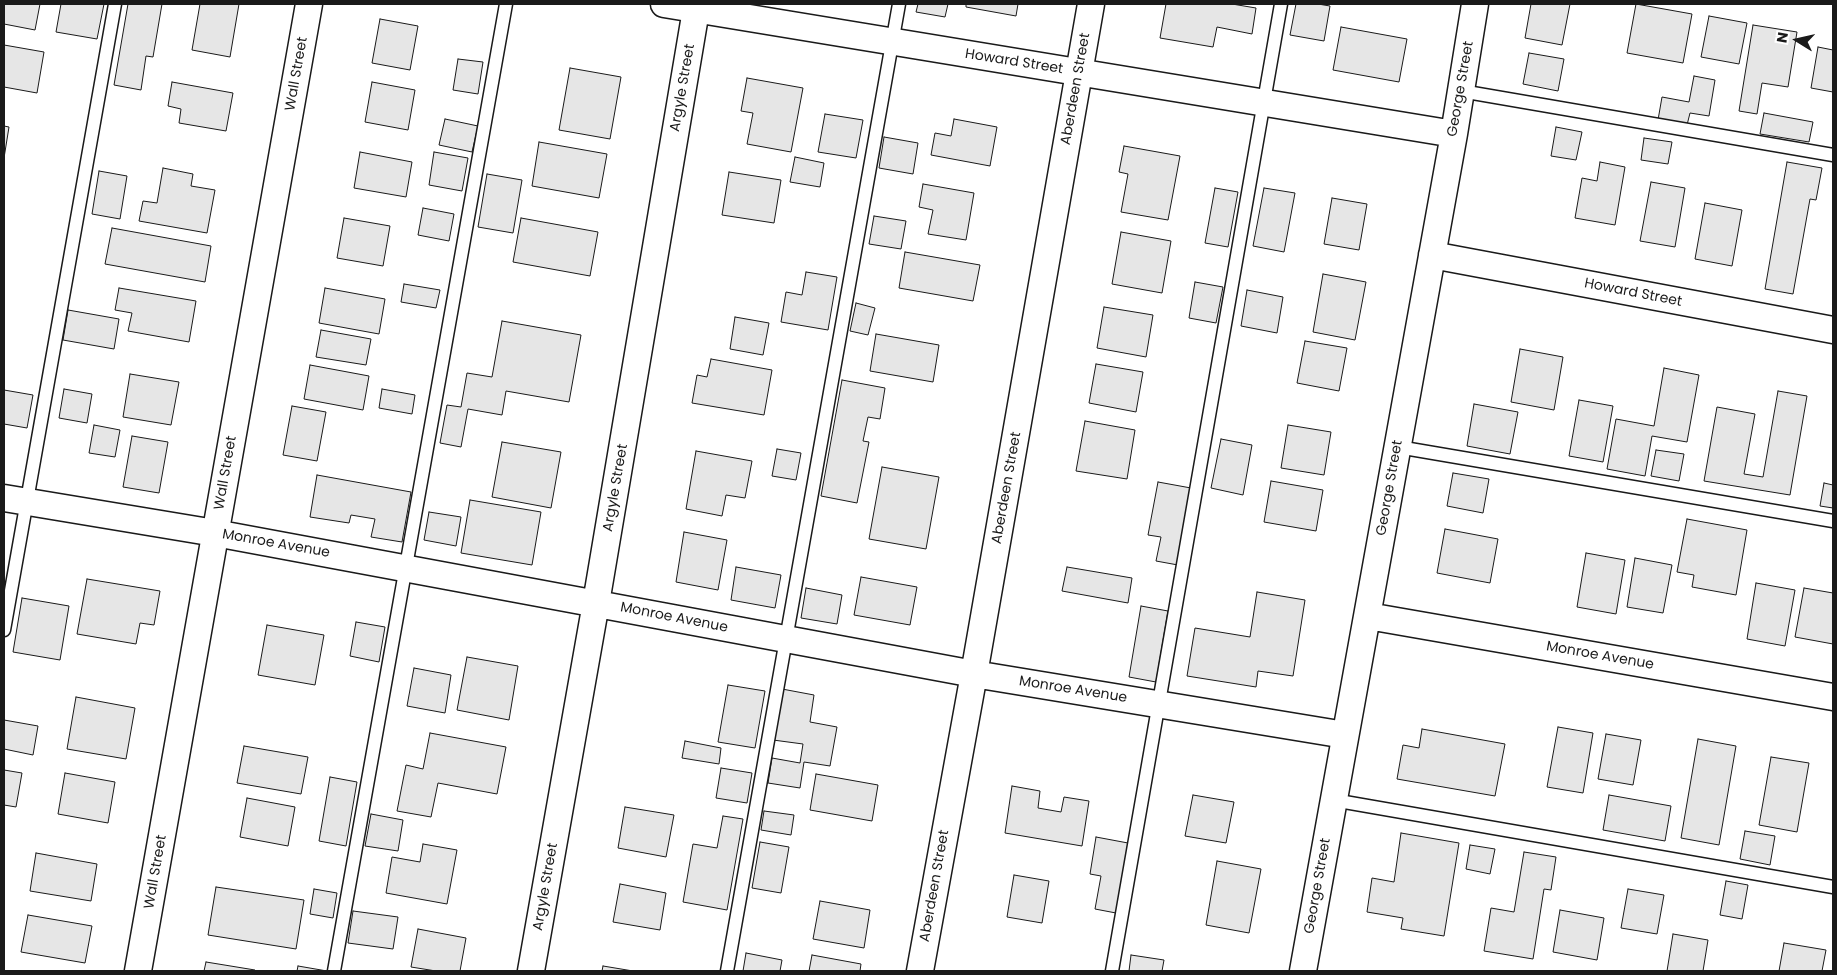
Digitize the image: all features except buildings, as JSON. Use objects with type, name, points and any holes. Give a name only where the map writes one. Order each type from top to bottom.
[{"type":"street","name":"Wall Street","points":[[138,971],[309,4]]},
{"type":"street","name":"Howard Street","points":[[664,4],[697,6],[892,42],[1454,134]]},
{"type":"street","name":"Aberdeen Street","points":[[920,971],[1091,4]]},
{"type":"street","name":"George Street","points":[[1303,971],[1454,134],[1475,4]]},
{"type":"street","name":"Argyle Street","points":[[531,971],[596,603],[697,6]]},
{"type":"street","name":"Howard Street","points":[[1432,255],[1833,330]]},
{"type":"street","name":"Monroe Avenue","points":[[15,500],[215,533],[974,674],[1345,734]]},
{"type":"street","name":"Monroe Avenue","points":[[1368,616],[1833,697]]},
{"type":"lane","points":[[4,630],[15,500],[115,4]]},
{"type":"lane","points":[[334,971],[506,4]]},
{"type":"lane","points":[[728,971],[898,4]]},
{"type":"lane","points":[[1112,971],[1282,4]]},
{"type":"lane","points":[[1461,91],[1833,154]]},
{"type":"lane","points":[[1398,446],[1833,521]]},
{"type":"lane","points":[[1333,800],[1833,887]]}]
